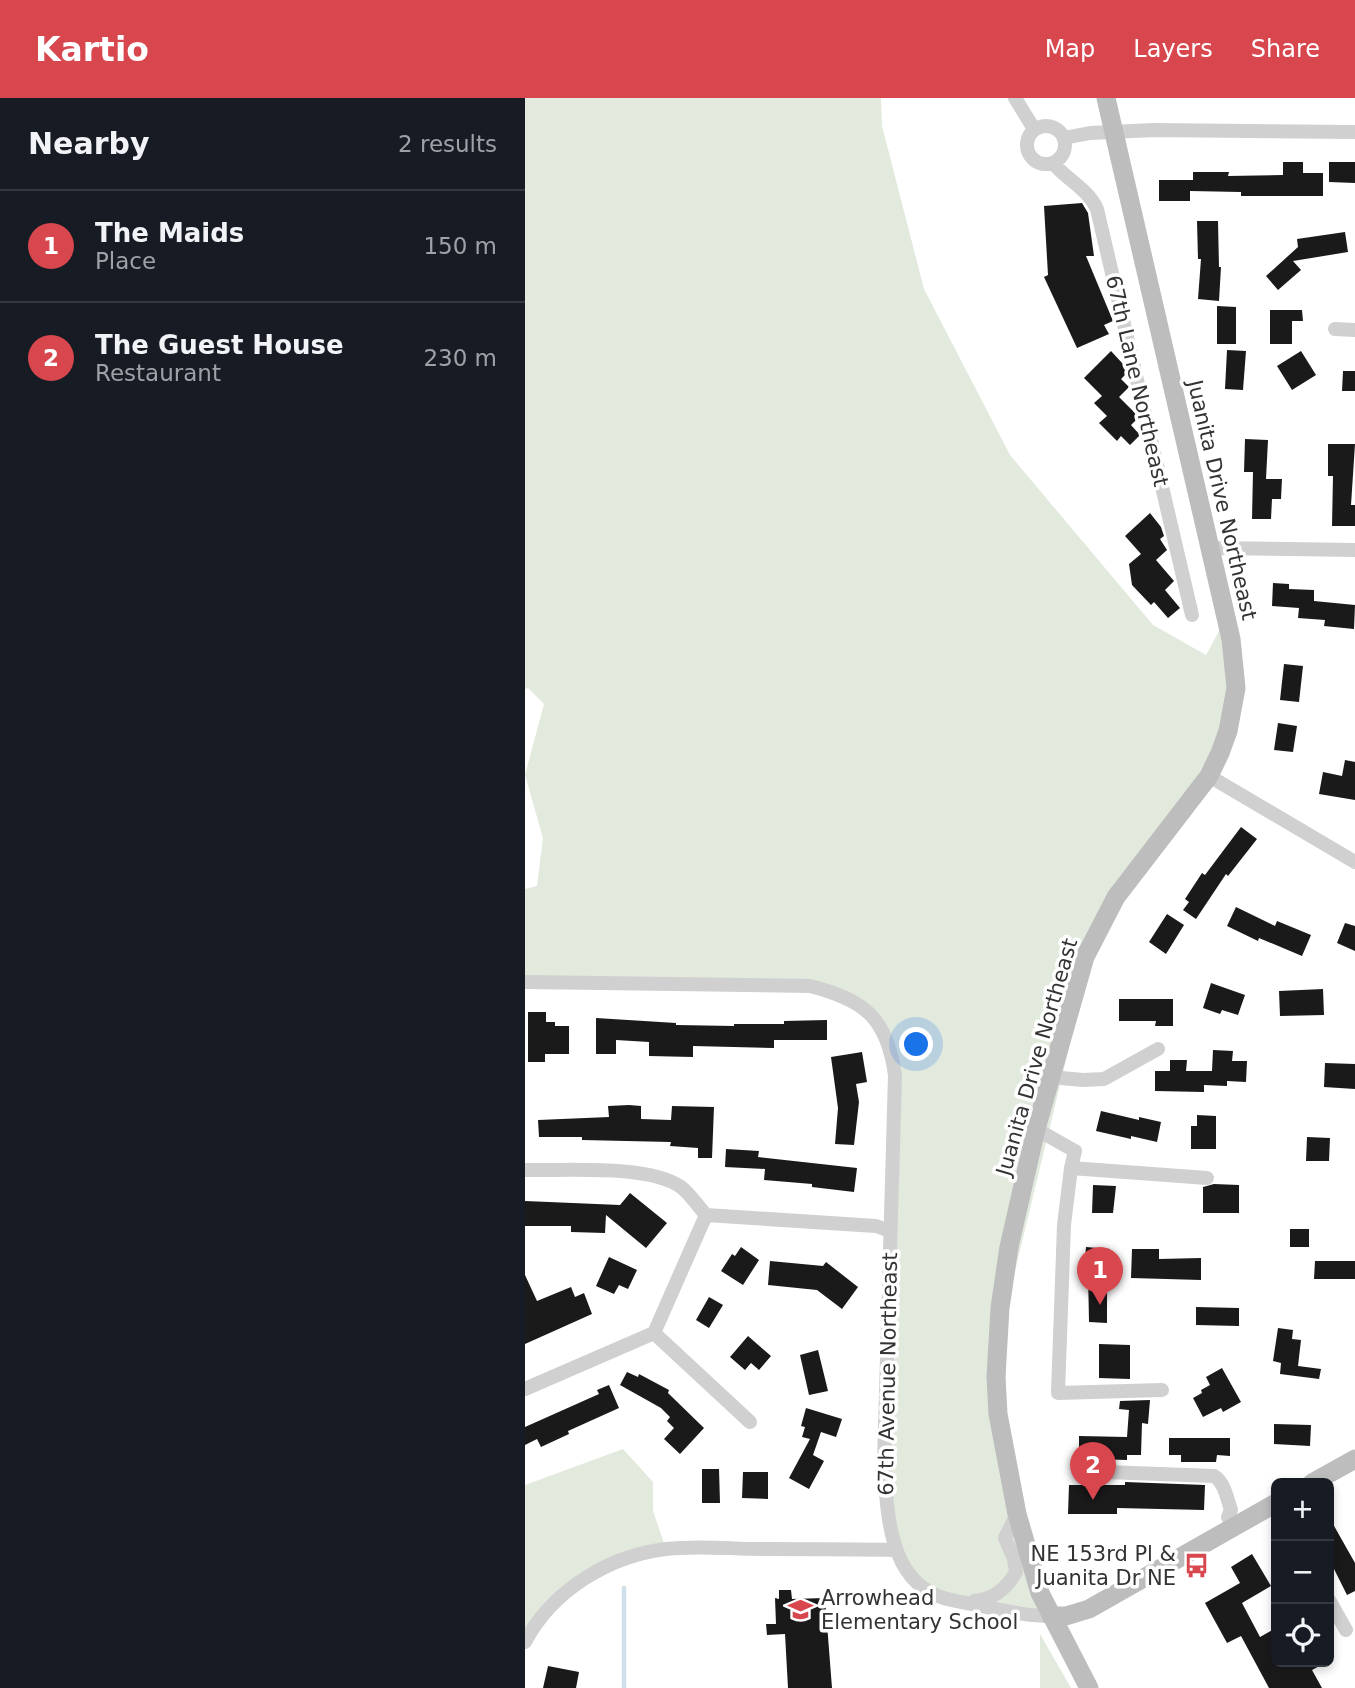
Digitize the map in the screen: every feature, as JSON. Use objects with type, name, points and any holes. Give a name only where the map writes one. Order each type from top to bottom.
[{"type":"main road","name":"Juanita Drive Northeast","points":[[1089,1688],[1051,1616],[1027,1554],[1017,1514],[998,1414],[996,1377],[999,1308],[1009,1247],[1036,1129],[1085,957],[1116,897],[1209,776],[1228,731],[1236,688],[1231,639],[1106,98]]},
{"type":"main road","points":[[1321,1478],[1355,1459]]},
{"type":"main road","points":[[1051,1616],[1066,1616],[1089,1609],[1271,1507]]},
{"type":"street","name":"67th Lane Northeast","points":[[1015,98],[1034,129],[1027,141],[1029,154],[1040,163],[1053,163],[1087,193],[1097,209],[1192,615]]},
{"type":"street","points":[[1034,129],[1045,125],[1061,132],[1064,152],[1053,163]]},
{"type":"street","points":[[1064,138],[1154,130],[1355,132]]},
{"type":"street","points":[[1335,329],[1355,330]]},
{"type":"street","points":[[1208,548],[1355,550]]},
{"type":"street","points":[[1209,776],[1355,862]]},
{"type":"street","name":"67th Avenue Northeast","points":[[525,982],[810,986],[857,1003],[883,1029],[892,1048],[895,1075],[884,1462],[888,1513],[896,1550],[921,1587],[939,1597],[1027,1616],[1051,1616]]},
{"type":"street","points":[[1051,1077],[1104,1079],[1158,1049]]},
{"type":"street","points":[[1036,1129],[1075,1151],[1064,1225],[1058,1393],[1162,1390]]},
{"type":"street","points":[[1071,1168],[1207,1178]]},
{"type":"street","points":[[525,1170],[637,1172],[659,1176],[682,1187],[706,1215],[876,1226],[890,1231]]},
{"type":"street","points":[[525,1389],[654,1333],[706,1215]]},
{"type":"street","points":[[654,1333],[750,1422]]},
{"type":"street","points":[[1079,1471],[1214,1476],[1223,1487],[1231,1510],[1228,1517],[1235,1526]]},
{"type":"street","points":[[965,1602],[987,1600],[1003,1590],[1016,1572],[1005,1538],[1017,1514]]},
{"type":"street","points":[[525,1642],[534,1625],[558,1597],[584,1578],[624,1559],[666,1549],[896,1550]]},
{"type":"street","points":[[1331,1604],[1346,1630]]},
{"type":"shaded area","points":[[525,98],[881,98],[882,126],[924,289],[1010,455],[1153,625],[1206,655],[1230,611],[1238,723],[1116,897],[1091,957],[1006,1308],[1005,1450],[1042,1622],[938,1597],[910,1573],[888,1513],[895,1075],[883,1029],[835,993],[525,982],[525,889],[537,886],[543,838],[525,775],[544,704],[528,688],[525,689]]},
{"type":"shaded area","points":[[623,1449],[653,1482],[653,1511],[666,1549],[584,1578],[525,1633],[525,1485]]},
{"type":"shaded area","points":[[1040,1634],[1071,1688],[1040,1688]]},
{"type":"building","points":[[1283,162],[1303,162],[1303,173],[1323,173],[1323,196],[1241,196],[1241,192],[1190,191],[1190,201],[1159,201],[1159,180],[1193,180],[1193,172],[1229,172],[1228,176],[1283,175]]},
{"type":"building","points":[[1329,162],[1355,162],[1355,183],[1329,182]]},
{"type":"building","points":[[1082,203],[1088,213],[1094,256],[1086,256],[1113,321],[1104,325],[1109,334],[1077,348],[1044,277],[1048,275],[1044,206]]},
{"type":"building","points":[[1197,221],[1218,221],[1221,267],[1219,301],[1198,299],[1201,259],[1198,259]]},
{"type":"building","points":[[1345,232],[1348,252],[1293,261],[1301,270],[1278,290],[1266,276],[1298,247],[1297,239]]},
{"type":"building","points":[[1217,306],[1236,307],[1236,344],[1217,344]]},
{"type":"building","points":[[1270,310],[1302,310],[1303,321],[1292,321],[1292,344],[1270,344]]},
{"type":"building","points":[[1227,350],[1246,351],[1243,390],[1225,389]]},
{"type":"building","points":[[1111,351],[1123,364],[1126,374],[1121,379],[1129,387],[1119,397],[1135,413],[1136,420],[1131,425],[1140,435],[1130,445],[1121,436],[1117,441],[1099,423],[1107,416],[1094,403],[1102,396],[1084,378]]},
{"type":"building","points":[[1301,351],[1316,375],[1292,390],[1277,366]]},
{"type":"building","points":[[1343,371],[1355,371],[1355,391],[1342,391]]},
{"type":"building","points":[[1245,439],[1268,440],[1266,479],[1282,479],[1281,499],[1272,499],[1271,519],[1252,519],[1253,472],[1244,472]]},
{"type":"building","points":[[1328,444],[1355,444],[1351,505],[1355,505],[1355,526],[1332,526],[1333,476],[1328,476]]},
{"type":"building","points":[[1150,513],[1161,527],[1164,536],[1160,539],[1167,550],[1156,560],[1174,581],[1165,590],[1180,608],[1168,618],[1154,602],[1151,605],[1132,585],[1129,564],[1141,554],[1125,536]]},
{"type":"building","points":[[1273,583],[1289,584],[1289,589],[1314,590],[1314,601],[1355,605],[1354,629],[1324,626],[1325,620],[1298,618],[1299,608],[1272,606]]},
{"type":"building","points":[[1284,664],[1303,666],[1299,702],[1280,700]]},
{"type":"building","points":[[1278,723],[1297,726],[1293,752],[1274,750]]},
{"type":"building","points":[[1345,760],[1355,762],[1355,800],[1319,794],[1323,772],[1342,776]]},
{"type":"building","points":[[1241,827],[1257,839],[1228,876],[1226,874],[1196,919],[1183,910],[1189,902],[1185,899],[1202,873],[1205,875]]},
{"type":"building","points":[[1236,907],[1275,926],[1277,921],[1311,935],[1302,956],[1259,938],[1258,941],[1227,926]]},
{"type":"building","points":[[1167,914],[1184,925],[1166,954],[1149,942]]},
{"type":"building","points":[[1345,923],[1355,926],[1355,951],[1337,943]]},
{"type":"building","points":[[1211,983],[1245,995],[1238,1015],[1222,1010],[1220,1014],[1203,1008]]},
{"type":"building","points":[[1323,989],[1324,1015],[1280,1016],[1279,991]]},
{"type":"building","points":[[1119,999],[1173,999],[1173,1026],[1155,1026],[1156,1021],[1119,1021]]},
{"type":"building","points":[[528,1012],[546,1012],[546,1022],[555,1022],[555,1026],[569,1026],[569,1054],[545,1054],[545,1062],[528,1062]]},
{"type":"building","points":[[596,1018],[676,1025],[734,1026],[827,1020],[827,1040],[774,1040],[774,1048],[693,1046],[693,1057],[649,1056],[649,1042],[616,1040],[616,1054],[596,1054]]},
{"type":"building","points":[[1213,1050],[1233,1051],[1232,1061],[1247,1061],[1246,1082],[1227,1081],[1227,1086],[1204,1085],[1204,1092],[1155,1091],[1155,1071],[1170,1071],[1170,1060],[1187,1060],[1186,1071],[1212,1071]]},
{"type":"building","points":[[862,1052],[867,1082],[856,1084],[859,1102],[854,1145],[835,1144],[838,1108],[831,1057]]},
{"type":"building","points":[[1325,1063],[1355,1064],[1355,1089],[1324,1087]]},
{"type":"building","points":[[608,1106],[641,1106],[641,1119],[671,1120],[672,1106],[714,1107],[712,1158],[698,1158],[698,1148],[670,1146],[671,1142],[539,1137],[538,1120],[609,1117]]},
{"type":"building","points":[[1101,1111],[1161,1122],[1157,1142],[1096,1131]]},
{"type":"building","points":[[1197,1115],[1216,1116],[1216,1149],[1191,1149],[1191,1126],[1197,1126]]},
{"type":"building","points":[[1307,1137],[1330,1138],[1329,1161],[1306,1161]]},
{"type":"building","points":[[726,1149],[759,1151],[758,1157],[857,1168],[854,1192],[812,1187],[812,1184],[764,1180],[765,1169],[725,1167]]},
{"type":"building","points":[[1214,1184],[1239,1185],[1239,1213],[1203,1213],[1203,1187]]},
{"type":"building","points":[[1093,1185],[1116,1186],[1113,1213],[1092,1213]]},
{"type":"building","points":[[630,1193],[667,1223],[646,1248],[606,1215],[605,1233],[571,1232],[571,1226],[525,1226],[525,1201],[620,1205]]},
{"type":"building","points":[[1290,1229],[1309,1229],[1309,1247],[1290,1247]]},
{"type":"building","points":[[741,1247],[759,1260],[743,1285],[721,1271],[732,1254],[735,1256]]},
{"type":"building","points":[[1086,1247],[1110,1249],[1107,1323],[1089,1322],[1088,1271],[1084,1271]]},
{"type":"building","points":[[1132,1249],[1159,1249],[1159,1259],[1201,1258],[1201,1280],[1131,1278]]},
{"type":"building","points":[[609,1257],[637,1270],[628,1289],[619,1285],[614,1294],[596,1286]]},
{"type":"building","points":[[770,1261],[823,1266],[826,1262],[858,1287],[842,1309],[817,1290],[768,1285]]},
{"type":"building","points":[[1315,1261],[1355,1261],[1355,1279],[1314,1279]]},
{"type":"building","points":[[525,1275],[537,1301],[571,1287],[575,1297],[584,1293],[592,1314],[525,1344]]},
{"type":"building","points":[[709,1297],[723,1305],[709,1328],[696,1320]]},
{"type":"building","points":[[1196,1307],[1239,1308],[1239,1326],[1196,1325]]},
{"type":"building","points":[[1278,1328],[1293,1330],[1292,1339],[1301,1340],[1298,1366],[1321,1369],[1319,1379],[1280,1374],[1281,1363],[1273,1361]]},
{"type":"building","points":[[748,1336],[771,1356],[759,1370],[751,1363],[745,1370],[730,1357]]},
{"type":"building","points":[[1099,1344],[1130,1345],[1130,1379],[1099,1378]]},
{"type":"building","points":[[818,1350],[828,1391],[809,1395],[800,1355]]},
{"type":"building","points":[[1222,1368],[1241,1402],[1223,1412],[1221,1408],[1203,1417],[1193,1398],[1210,1385],[1206,1377]]},
{"type":"building","points":[[627,1372],[638,1377],[639,1374],[669,1390],[668,1393],[704,1428],[680,1454],[664,1439],[674,1428],[667,1421],[670,1417],[661,1408],[620,1385]]},
{"type":"building","points":[[609,1385],[619,1408],[568,1431],[569,1434],[541,1447],[537,1439],[525,1445],[525,1427],[599,1394],[597,1390]]},
{"type":"building","points":[[1150,1400],[1148,1424],[1142,1423],[1141,1455],[1127,1455],[1127,1460],[1092,1459],[1092,1453],[1079,1453],[1079,1436],[1127,1437],[1129,1410],[1119,1409],[1120,1401]]},
{"type":"building","points":[[806,1408],[842,1419],[836,1437],[821,1432],[813,1455],[824,1461],[809,1489],[789,1478],[810,1439],[802,1437],[805,1427],[801,1426]]},
{"type":"building","points":[[1274,1424],[1311,1425],[1310,1446],[1274,1444]]},
{"type":"building","points":[[1169,1438],[1230,1438],[1230,1456],[1217,1455],[1216,1462],[1181,1462],[1181,1455],[1169,1455]]},
{"type":"building","points":[[702,1469],[719,1469],[720,1503],[702,1503]]},
{"type":"building","points":[[743,1472],[768,1472],[768,1499],[742,1498]]},
{"type":"building","points":[[1125,1482],[1205,1485],[1204,1510],[1117,1508],[1117,1514],[1068,1514],[1069,1485],[1125,1485]]},
{"type":"building","points":[[1334,1526],[1355,1563],[1355,1591],[1347,1595],[1334,1569]]},
{"type":"building","points":[[1252,1554],[1271,1586],[1242,1603],[1260,1637],[1271,1631],[1271,1667],[1318,1667],[1312,1670],[1322,1688],[1269,1688],[1241,1636],[1227,1643],[1205,1603],[1240,1583],[1231,1567]]},
{"type":"building","points":[[779,1590],[791,1590],[792,1599],[825,1598],[832,1688],[788,1688],[785,1634],[767,1635],[766,1624],[776,1624],[775,1598],[779,1599]]},
{"type":"building","points":[[548,1666],[579,1672],[576,1688],[543,1688]]},
{"type":"waterway","points":[[624,1588],[624,1688]]},
{"type":"place","name":"The Maids","points":[[1100,1305]]},
{"type":"place","name":"The Guest House","points":[[1093,1500]]},
{"type":"place","name":"NE 153rd Pl & Juanita Dr NE","points":[[1196,1566]]},
{"type":"place","name":"Arrowhead Elementary School","points":[[801,1610]]}]
